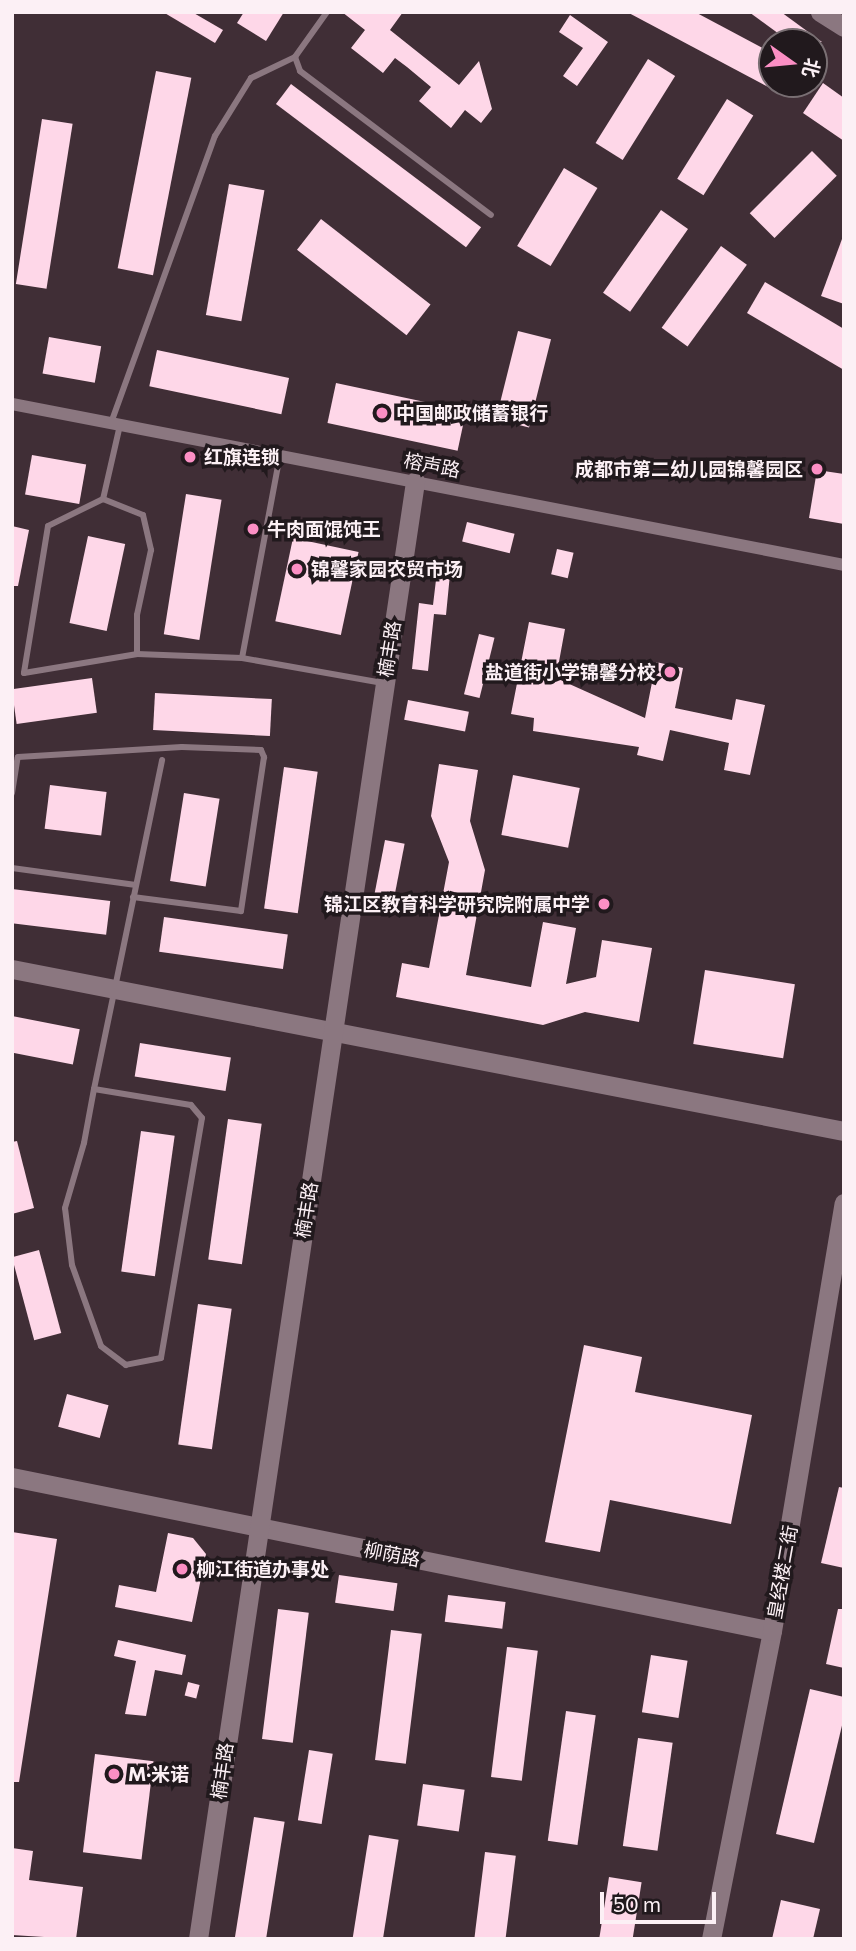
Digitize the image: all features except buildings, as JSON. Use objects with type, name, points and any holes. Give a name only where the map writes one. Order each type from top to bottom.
[{"type":"street","points":[[820,12],[844,27]]},
{"type":"street","name":"榕声路","points":[[12,404],[844,565]]},
{"type":"street","name":"楠丰路","points":[[198,1939],[415,481]]},
{"type":"street","points":[[12,969],[844,1131]]},
{"type":"street","name":"皇经楼二街","points":[[712,1939],[772,1631],[844,1203]]},
{"type":"street","name":"柳荫路","points":[[12,1477],[772,1631]]},
{"type":"lane","points":[[103,499],[115,424],[215,135],[251,78],[295,57],[327,12]]},
{"type":"lane","points":[[295,57],[300,71],[491,215]]},
{"type":"lane","points":[[242,658],[280,455]]},
{"type":"lane","points":[[137,654],[137,615],[151,550],[143,515],[103,499],[48,526],[24,673],[137,654],[242,658],[383,683]]},
{"type":"lane","points":[[12,793],[18,757],[182,747],[261,750],[264,757],[241,911],[134,897]]},
{"type":"lane","points":[[94,1089],[191,1105],[202,1118],[161,1358],[126,1365],[101,1346],[72,1265],[65,1208],[116,989],[162,760]]},
{"type":"lane","points":[[12,868],[136,886]]},
{"type":"place","name":"中国邮政储蓄银行","points":[[382,413]]},
{"type":"place","name":"红旗连锁","points":[[190,457]]},
{"type":"place","name":"成都市第二幼儿园锦馨园区","points":[[817,469]]},
{"type":"place","name":"牛肉面馄饨王","points":[[253,529]]},
{"type":"place","name":"锦馨家园农贸市场","points":[[297,569]]},
{"type":"place","name":"盐道街小学锦馨分校","points":[[670,672]]},
{"type":"place","name":"锦江区教育科学研究院附属中学","points":[[604,904]]},
{"type":"place","name":"柳江街道办事处","points":[[182,1569]]},
{"type":"place","name":"M·米诺","points":[[114,1774]]}]
